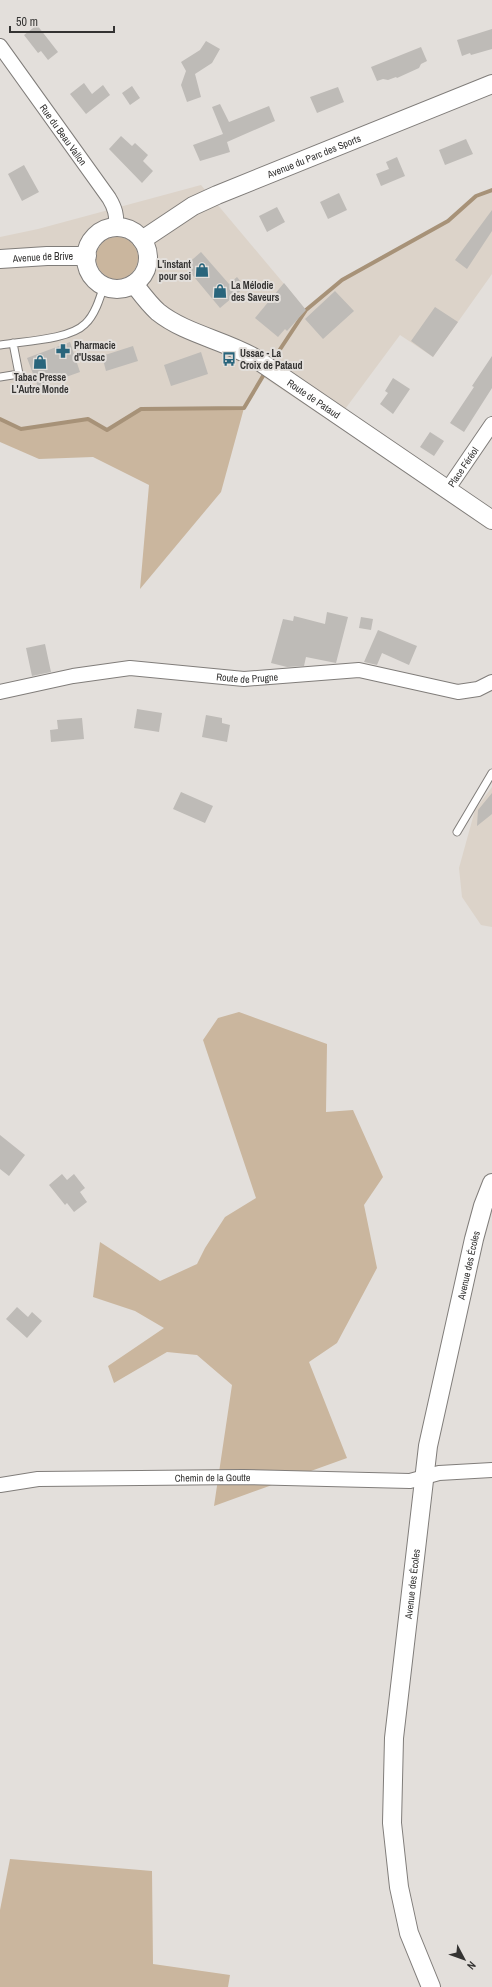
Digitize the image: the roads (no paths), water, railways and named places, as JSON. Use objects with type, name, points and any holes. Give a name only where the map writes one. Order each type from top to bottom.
[{"type":"street","name":"Rue du Beau Vallon","points":[[0,46],[109,198],[115,208],[117,217],[116,227]]},
{"type":"street","name":"Avenue du Parc des Sports","points":[[142,240],[193,206],[217,195],[492,84]]},
{"type":"street","points":[[116,227],[126,228],[135,232],[142,240],[147,248],[148,259],[146,268],[141,277],[134,284],[122,288],[104,285],[94,278],[88,268],[87,256],[88,248],[96,236],[109,228],[116,227]]},
{"type":"street","name":"Avenue de Brive","points":[[0,259],[32,256],[87,256]]},
{"type":"street","name":"Route de Pataud","points":[[134,284],[159,312],[174,322],[240,349],[492,520]]},
{"type":"street","name":"Place Féréol","points":[[447,490],[492,424]]},
{"type":"street","name":"Route de Prugne","points":[[0,692],[73,676],[130,668],[244,678],[359,670],[458,692],[478,689],[492,682]]},
{"type":"street","name":"Avenue des Écoles","points":[[431,1987],[409,1933],[399,1887],[392,1823],[394,1738],[428,1446],[492,1183]]},
{"type":"street","name":"Chemin de la Goutte","points":[[0,1485],[38,1479],[243,1477],[410,1481],[439,1473],[492,1470]]},
{"type":"lane","points":[[0,345],[62,335],[79,330],[87,323],[92,314],[104,285]]},
{"type":"lane","points":[[0,377],[19,374],[13,343]]},
{"type":"lane","points":[[457,832],[492,773]]},
{"type":"waterway","points":[[271,363],[306,310],[342,280],[448,221],[476,196],[492,190]]},
{"type":"waterway","points":[[0,419],[21,429],[88,419],[107,430],[141,409],[244,408],[266,371]]},
{"type":"place","name":"L'instant pour soi","points":[[202,270]]},
{"type":"place","name":"La Mélodie des Saveurs","points":[[220,291]]},
{"type":"place","name":"Pharmacie d'Ussac","points":[[63,351]]},
{"type":"place","name":"Ussac - La Croix de Pataud","points":[[229,359]]},
{"type":"place","name":"Tabac Presse L'Autre Monde","points":[[40,362]]}]
